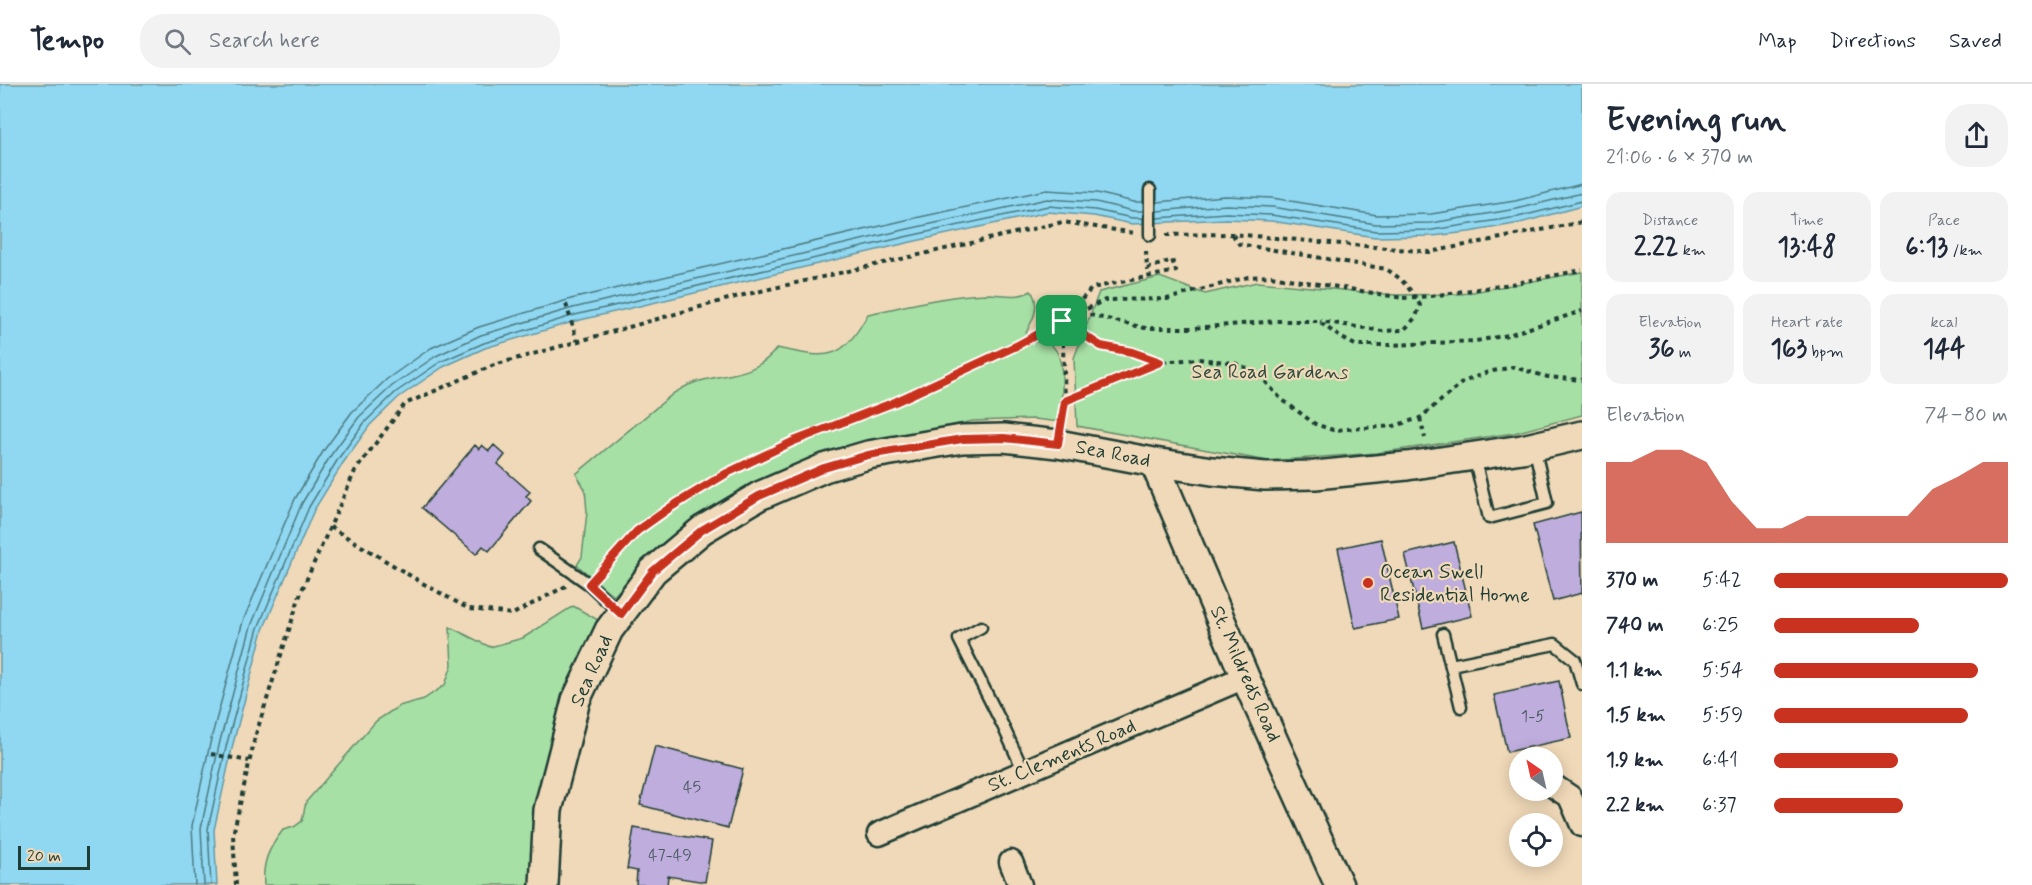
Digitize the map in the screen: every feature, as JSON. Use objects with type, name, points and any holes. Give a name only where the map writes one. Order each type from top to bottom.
[{"type":"street","name":"Sea Road","points":[[544,885],[548,810],[576,700],[609,630],[653,571],[702,530],[759,496],[824,468],[868,455],[962,439],[1004,438],[1058,444],[1212,471],[1275,476],[1372,470],[1534,446],[1582,435]]},
{"type":"street","name":"St. Mildreds Road","points":[[1154,462],[1245,677],[1339,885]]},
{"type":"street","name":"St. Clements Road","points":[[879,834],[1245,677]]},
{"type":"street","points":[[1563,792],[1570,797],[1582,825]]},
{"type":"street","points":[[1011,862],[1020,885]]},
{"type":"lane","points":[[1150,190],[1150,235]]},
{"type":"lane","points":[[1473,456],[1489,518],[1547,504],[1534,446]]},
{"type":"lane","points":[[539,549],[589,584],[621,614]]},
{"type":"lane","points":[[981,627],[958,639],[1004,726],[1024,772]]},
{"type":"lane","points":[[1443,634],[1461,707]]},
{"type":"lane","points":[[1451,665],[1555,644],[1575,660],[1582,684]]},
{"type":"path","points":[[236,885],[233,835],[249,761],[301,592],[355,471],[405,404],[494,365],[739,296],[1063,222],[1150,235],[1232,234],[1430,252],[1582,222]]},
{"type":"path","points":[[1062,321],[1090,315],[1145,328],[1193,328],[1277,321],[1318,321],[1382,331],[1404,330],[1416,317],[1420,305],[1408,286],[1386,269],[1239,244],[1232,234]]},
{"type":"path","points":[[1058,444],[1065,401],[1062,321],[1092,288],[1176,271],[1173,260],[1147,269]]},
{"type":"path","points":[[589,584],[637,531],[727,473],[794,441],[895,402],[1016,346],[1105,300],[1167,299],[1248,277],[1271,276],[1403,298],[1510,284],[1582,270]]},
{"type":"path","points":[[566,304],[577,342]]},
{"type":"path","points":[[1318,321],[1355,345],[1392,345],[1476,341],[1508,335],[1582,311]]},
{"type":"path","points":[[1062,321],[1101,346],[1132,352],[1160,362]]},
{"type":"path","points":[[1065,401],[1160,362],[1198,358],[1234,363],[1257,375],[1280,398],[1315,424],[1333,430],[1394,426],[1420,418],[1463,382],[1488,372],[1513,367],[1548,377],[1582,380]]},
{"type":"path","points":[[330,527],[469,609],[513,614],[567,586]]},
{"type":"path","points":[[212,754],[249,761]]},
{"type":"green space","name":"Sea Road Gardens","points":[[1582,272],[1582,415],[1514,433],[1377,453],[1268,461],[1077,426],[1074,358],[1099,292],[1160,277],[1205,294],[1257,282],[1395,295],[1462,294]]},
{"type":"green space","points":[[1031,291],[1036,307],[1026,333],[1035,342],[1053,347],[1057,353],[1062,372],[1060,422],[1034,419],[973,421],[891,438],[799,470],[633,586],[626,582],[614,596],[577,565],[582,557],[587,512],[585,489],[576,474],[674,393],[703,380],[748,370],[768,358],[777,348],[808,354],[831,354],[849,342],[868,314],[957,296],[1016,295]]},
{"type":"green space","points":[[573,606],[600,623],[534,885],[264,885],[265,862],[278,837],[283,830],[294,827],[302,821],[306,802],[376,721],[399,706],[424,699],[445,685],[452,665],[450,627],[490,647],[523,638]]},
{"type":"water","points":[[0,84],[1582,84],[1582,206],[1520,223],[1469,232],[1432,236],[1375,237],[1271,221],[1226,219],[1132,224],[1094,216],[1048,212],[576,321],[485,348],[443,367],[399,397],[370,425],[314,510],[263,630],[233,744],[214,830],[217,885],[0,885]]},
{"type":"building","points":[[475,445],[479,449],[482,445],[489,451],[494,445],[505,455],[498,464],[530,492],[526,496],[531,501],[489,551],[483,546],[476,554],[422,508]]},
{"type":"building","points":[[1581,512],[1582,593],[1553,601],[1533,525]]},
{"type":"building","name":"Ocean Swell Residential Home","points":[[1381,539],[1399,619],[1355,628],[1338,548]]},
{"type":"building","points":[[1454,542],[1472,616],[1423,628],[1405,554]]},
{"type":"building","points":[[1559,681],[1571,738],[1530,747],[1509,747],[1507,752],[1494,695]]},
{"type":"building","points":[[655,746],[743,769],[728,828],[640,805]]},
{"type":"building","points":[[634,828],[712,841],[705,882],[668,876],[667,885],[636,885],[637,871],[627,869]]},
{"type":"place","name":"Ocean Swell Residential Home","points":[[1368,583]]},
{"type":"route","points":[[1062,321],[1101,346],[1132,352],[1160,362],[1065,401],[1058,444],[1004,438],[962,439],[868,455],[824,468],[759,496],[702,530],[653,571],[621,614],[589,584],[637,531],[727,473],[794,441],[895,402],[1016,346],[1062,321]]}]
